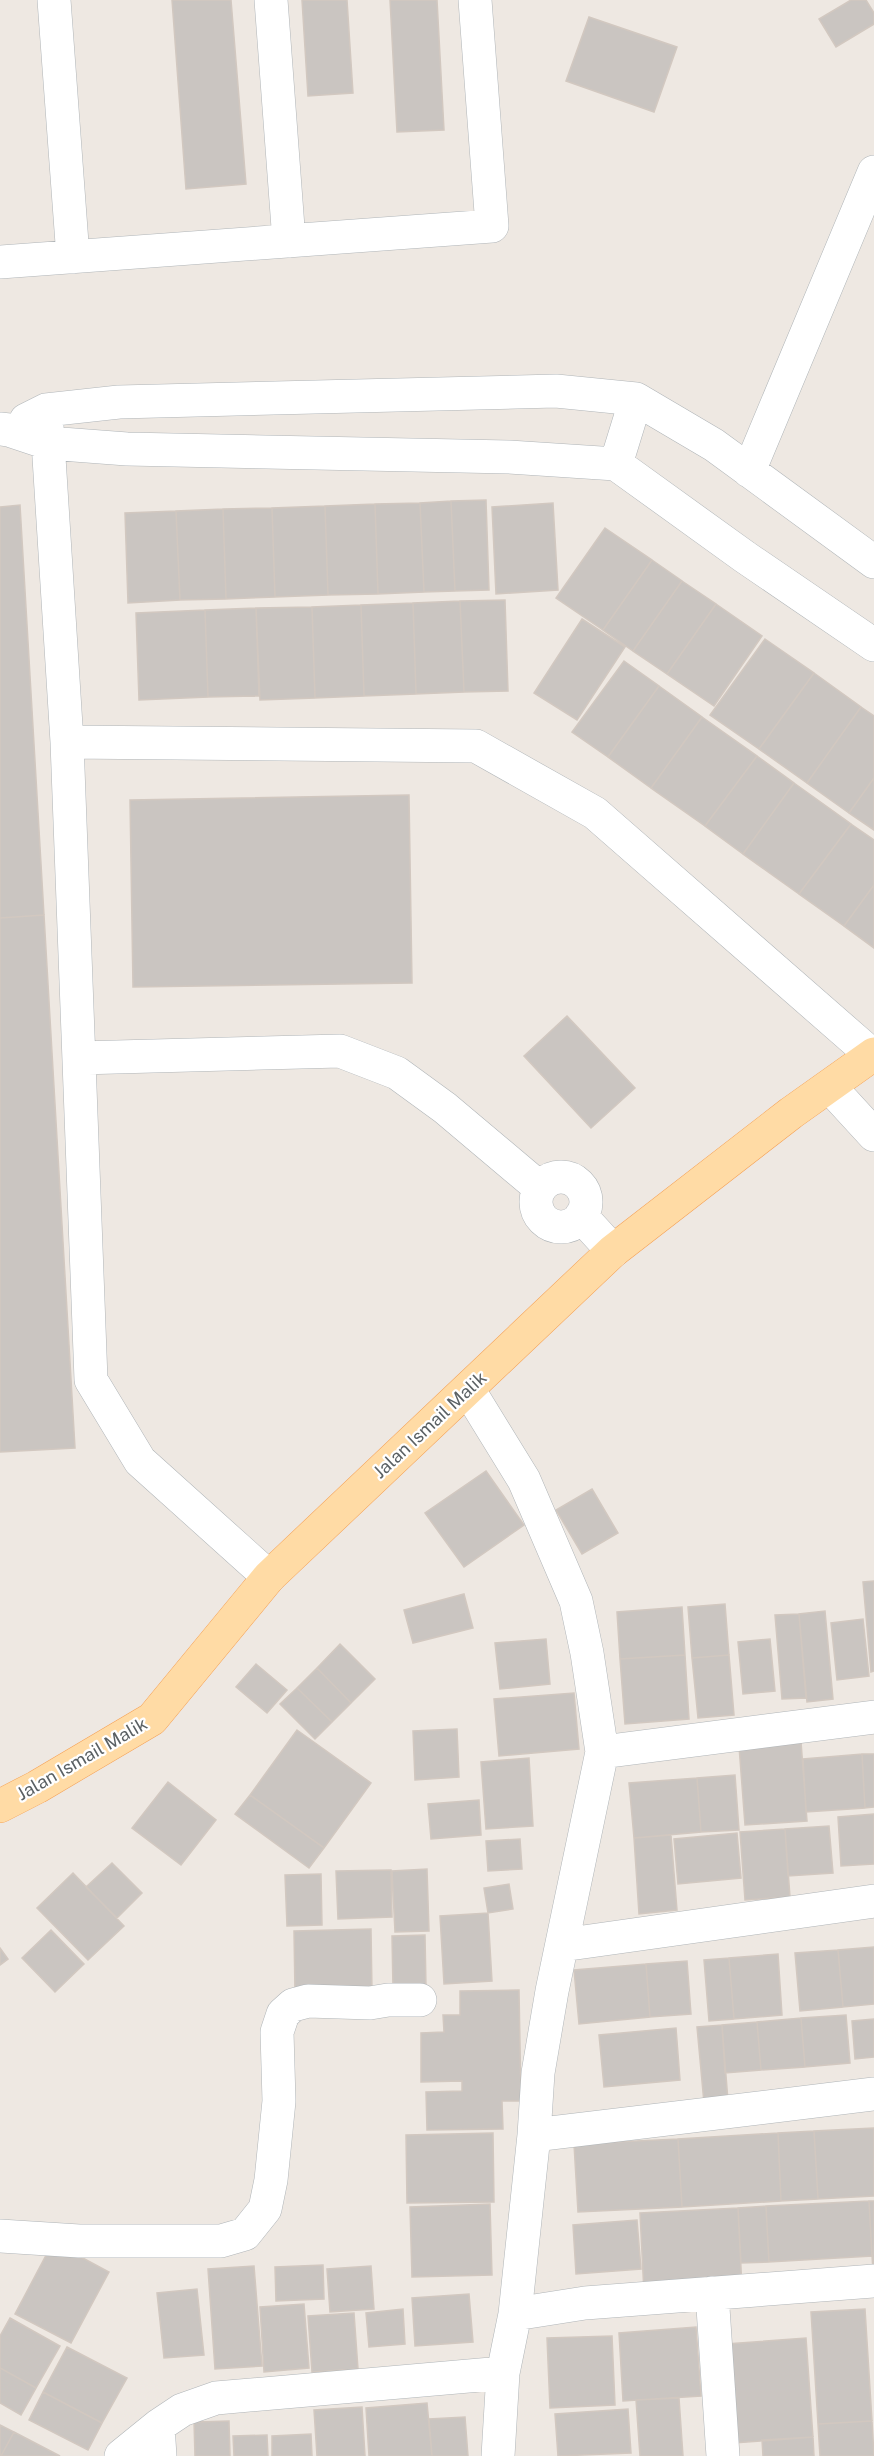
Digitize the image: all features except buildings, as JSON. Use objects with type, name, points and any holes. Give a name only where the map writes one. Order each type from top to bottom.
[{"type":"main road","name":"Jalan Ismail Malik","points":[[0,1806],[37,1787],[152,1719],[269,1577],[614,1251],[791,1113],[873,1054]]},
{"type":"street","points":[[54,0],[72,257]]},
{"type":"street","points":[[271,0],[289,241]]},
{"type":"street","points":[[0,262],[492,226],[476,0]]},
{"type":"street","points":[[749,471],[874,172]]},
{"type":"street","points":[[4,429],[46,410],[119,402],[556,391],[636,399],[714,445],[874,562]]},
{"type":"street","points":[[616,464],[636,399]]},
{"type":"street","points":[[46,410],[67,742],[91,1380],[140,1461],[269,1577]]},
{"type":"street","points":[[4,429],[48,443],[127,449],[509,457],[616,464],[745,558],[874,645]]},
{"type":"street","points":[[67,742],[476,746],[595,813],[873,1054]]},
{"type":"street","points":[[79,1058],[340,1051],[397,1073],[445,1108],[540,1188],[536,1198],[537,1209],[542,1219],[551,1225],[562,1227],[574,1223],[581,1216],[614,1251]]},
{"type":"street","points":[[830,1087],[874,1135]]},
{"type":"street","points":[[468,1389],[524,1480],[576,1601],[587,1653],[602,1752],[538,2073],[534,2135],[515,2314],[502,2373],[498,2456]]},
{"type":"street","points":[[602,1752],[874,1717]]},
{"type":"street","points":[[562,1945],[874,1901]]},
{"type":"street","points":[[0,2236],[79,2241],[221,2241],[245,2234],[265,2210],[271,2180],[279,2101],[277,2032],[283,2014],[293,2005],[308,2001],[420,2000]]},
{"type":"street","points":[[534,2135],[874,2094]]},
{"type":"street","points":[[515,2314],[585,2303],[874,2281]]},
{"type":"street","points":[[712,2293],[723,2456]]},
{"type":"street","points":[[122,2456],[159,2441],[182,2409],[216,2398],[502,2373]]}]
